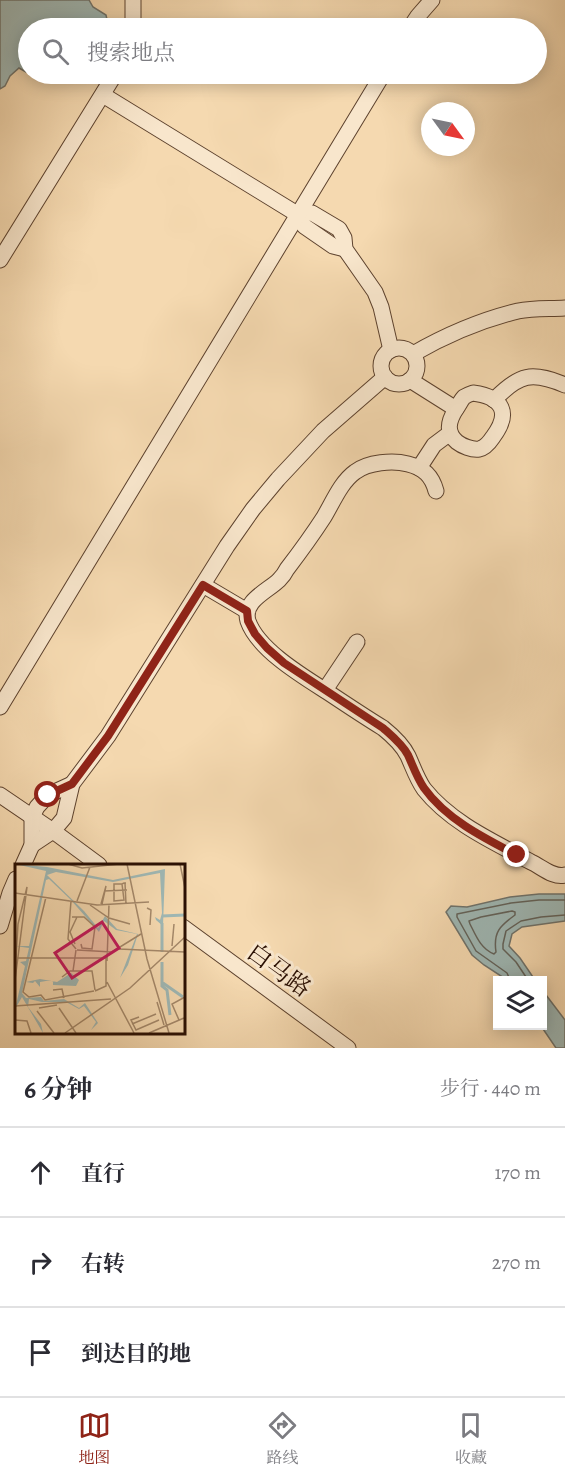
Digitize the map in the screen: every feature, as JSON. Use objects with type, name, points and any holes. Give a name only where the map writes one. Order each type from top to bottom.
[{"type":"street","points":[[133,0],[134,18]]},
{"type":"street","points":[[417,18],[432,0]]},
{"type":"street","points":[[0,260],[109,84]]},
{"type":"street","points":[[0,707],[377,84]]},
{"type":"street","points":[[103,95],[297,214],[304,226],[333,246],[345,249]]},
{"type":"street","points":[[297,214],[312,213],[339,229],[344,238],[345,249],[375,292],[391,350]]},
{"type":"street","points":[[319,236],[327,222]]},
{"type":"street","points":[[413,354],[438,340],[476,324],[519,311],[565,308]]},
{"type":"street","points":[[403,348],[413,354],[417,371],[410,380],[400,384],[394,383],[385,376],[381,365],[382,359],[391,350],[403,348]]},
{"type":"street","points":[[32,845],[53,831],[64,818],[72,784],[108,736],[227,546],[253,509],[323,431],[385,376]]},
{"type":"street","points":[[494,400],[505,388],[517,380],[531,376],[543,376],[565,385]]},
{"type":"street","points":[[410,380],[456,409]]},
{"type":"street","points":[[473,393],[494,400],[501,408],[503,419],[487,445],[478,449],[469,448],[457,442],[450,433],[448,425],[451,416],[464,398],[473,393]]},
{"type":"street","points":[[419,468],[434,445],[450,433]]},
{"type":"street","points":[[436,491],[429,475],[408,464],[392,462],[370,465],[357,470],[347,479],[323,518],[278,581],[252,603],[247,611],[248,621],[255,634],[284,663],[383,728],[397,740],[407,753],[424,789],[450,814],[495,844],[551,873],[565,875]]},
{"type":"street","points":[[203,585],[247,611]]},
{"type":"street","points":[[325,690],[357,642]]},
{"type":"street","points":[[23,864],[32,845],[32,817],[37,807],[48,795],[72,784]]},
{"type":"street","points":[[0,795],[98,864]]},
{"type":"street","points":[[0,926],[15,881]]},
{"type":"street","name":"白马路","points":[[184,928],[348,1048]]},
{"type":"water","points":[[0,0],[89,0],[93,7],[106,15],[107,18],[18,18],[18,69],[0,89]]},
{"type":"water","points":[[565,894],[565,921],[522,927],[512,934],[509,946],[532,976],[501,976],[484,965],[472,955],[446,912],[451,906],[467,907],[510,897]]},
{"type":"water","points":[[547,996],[565,1020],[565,1048],[556,1048],[544,1030],[547,1030]]},
{"type":"route","points":[[48,795],[72,784],[108,736],[203,585],[247,611],[248,621],[255,634],[284,663],[383,728],[397,740],[407,753],[424,789],[443,808],[495,844],[517,855]]}]
